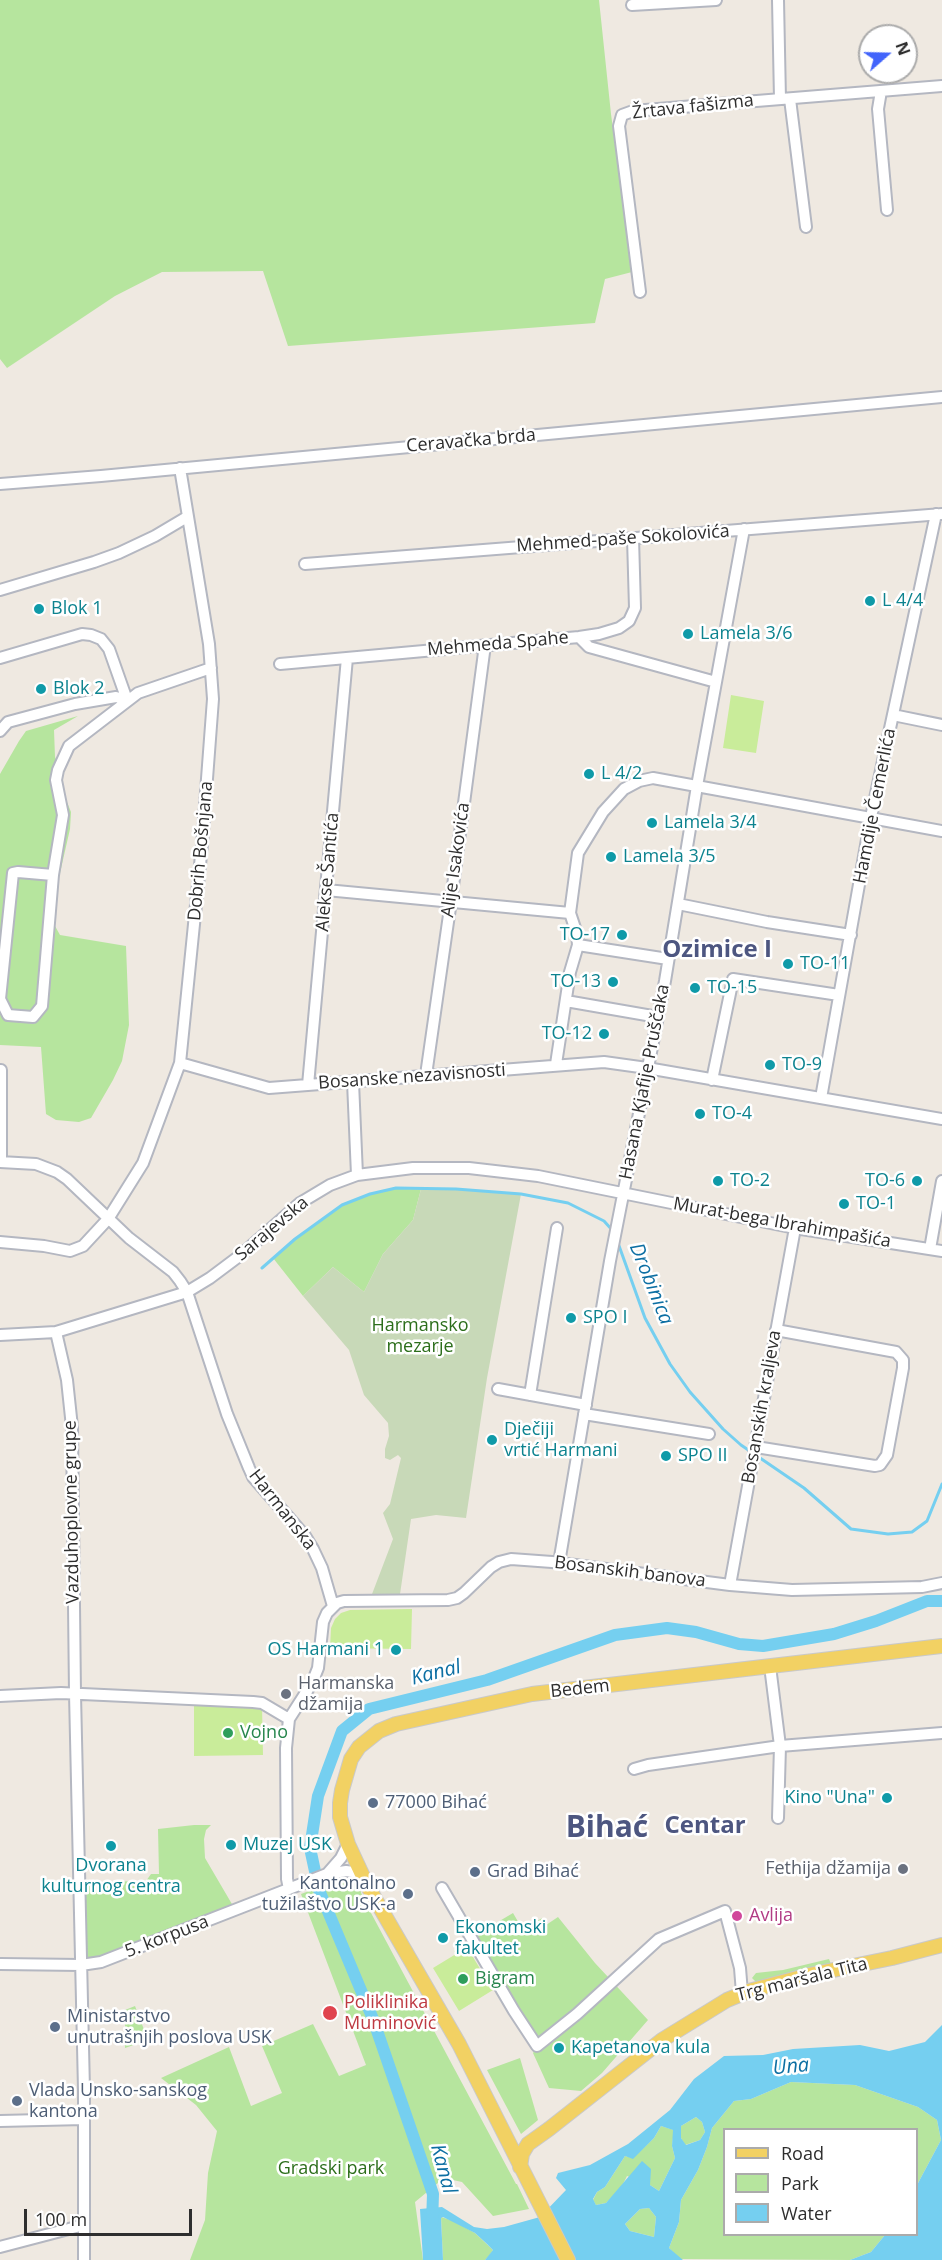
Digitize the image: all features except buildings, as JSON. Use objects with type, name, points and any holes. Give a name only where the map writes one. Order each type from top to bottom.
[{"type":"main road","name":"Bedem","points":[[568,2260],[459,2044],[360,1873],[340,1818],[342,1790],[351,1759],[359,1747],[379,1731],[396,1724],[532,1694],[942,1646]]},
{"type":"main road","name":"Trg maršala Tita","points":[[528,2144],[549,2130],[662,2040],[727,2000],[742,1993],[809,1975],[942,1945]]},
{"type":"main road","points":[[508,2142],[517,2145],[528,2144]]},
{"type":"main road","points":[[520,2168],[522,2154],[528,2144]]},
{"type":"street","points":[[632,5],[716,0]]},
{"type":"street","points":[[778,0],[785,99],[806,227]]},
{"type":"street","name":"Žrtava fašizma","points":[[640,292],[619,126],[622,115],[633,111],[942,86]]},
{"type":"street","points":[[881,91],[878,109],[887,210]]},
{"type":"street","name":"Ceravačka brda","points":[[0,484],[942,397]]},
{"type":"street","name":"Dobrih Bošnjana","points":[[0,1242],[75,1251],[83,1246],[108,1219],[143,1162],[163,1116],[180,1063],[203,834],[213,699],[211,668],[180,468]]},
{"type":"street","name":"Mehmed-paše Sokolovića","points":[[304,564],[939,514]]},
{"type":"street","name":"Hamdije Čemerlića","points":[[821,1098],[871,817],[939,514]]},
{"type":"street","points":[[0,590],[94,562],[154,536],[188,517]]},
{"type":"street","name":"Hasana Kjafije Pruščaka","points":[[559,1563],[610,1261],[658,1017],[744,529]]},
{"type":"street","name":"Mehmeda Spahe","points":[[280,664],[579,637],[619,628],[629,621],[635,608],[633,538]]},
{"type":"street","points":[[0,658],[82,634],[91,635],[101,639],[109,649],[127,700]]},
{"type":"street","points":[[579,637],[589,647],[716,682]]},
{"type":"street","name":"Alije Isakovića","points":[[426,1075],[485,645]]},
{"type":"street","name":"Alekse Šantića","points":[[308,1086],[347,658]]},
{"type":"street","points":[[53,875],[13,873],[0,999],[8,1015],[33,1017],[42,1006],[53,875],[63,814],[57,780],[63,755],[77,738],[138,693],[211,668]]},
{"type":"street","points":[[0,731],[8,722],[75,704],[116,697],[127,700]]},
{"type":"street","points":[[893,715],[942,725]]},
{"type":"street","points":[[556,1064],[570,972],[578,945],[570,913],[578,853],[603,812],[624,789],[639,781],[653,778],[942,831]]},
{"type":"street","points":[[326,890],[570,913]]},
{"type":"street","points":[[678,904],[767,922],[851,935]]},
{"type":"street","points":[[578,945],[668,959]]},
{"type":"street","points":[[712,1080],[733,979],[839,995]]},
{"type":"street","points":[[566,1001],[658,1017]]},
{"type":"street","name":"Bosanske nezavisnosti","points":[[180,1063],[268,1088],[604,1062],[942,1119]]},
{"type":"street","points":[[1,1070],[1,1162]]},
{"type":"street","points":[[353,1082],[357,1175]]},
{"type":"street","name":"Harmanska","points":[[1,1162],[36,1164],[57,1172],[108,1219],[173,1272],[187,1292],[239,1447],[254,1477],[305,1536],[313,1549],[322,1568],[333,1606]]},
{"type":"street","name":"Sarajevska","points":[[0,1335],[56,1332],[187,1292],[242,1254],[300,1203],[330,1185],[357,1175],[413,1167],[469,1168],[538,1176],[623,1195]]},
{"type":"street","points":[[930,1248],[942,1181]]},
{"type":"street","name":"Murat-bega Ibrahimpašića","points":[[623,1195],[795,1228],[942,1251]]},
{"type":"street","points":[[530,1395],[557,1228]]},
{"type":"street","name":"Bosanskih kraljeva","points":[[730,1586],[795,1228]]},
{"type":"street","points":[[755,1448],[880,1465],[887,1455],[903,1368],[903,1360],[896,1352],[776,1330]]},
{"type":"street","name":"Vazduhoplovne grupe","points":[[56,1332],[67,1380],[72,1427],[84,2119],[84,2260]]},
{"type":"street","points":[[498,1389],[585,1410],[709,1434]]},
{"type":"street","name":"Bosanskih banova","points":[[333,1606],[344,1601],[448,1600],[464,1593],[481,1575],[499,1562],[511,1559],[559,1563],[730,1586],[792,1590],[922,1587],[942,1583]]},
{"type":"street","points":[[295,1887],[287,1879],[286,1748],[290,1719],[312,1683],[318,1668],[323,1622],[333,1606]]},
{"type":"street","points":[[770,1666],[780,1746],[778,1818]]},
{"type":"street","points":[[0,1696],[75,1694],[262,1703],[290,1719]]},
{"type":"street","points":[[634,1769],[780,1746],[942,1733]]},
{"type":"street","points":[[327,1874],[341,1858],[348,1844]]},
{"type":"street","name":"5. korpusa","points":[[0,1964],[81,1965],[102,1962],[327,1874],[346,1871],[360,1873]]},
{"type":"street","points":[[442,1888],[537,2046],[577,2014],[659,1939],[725,1911],[740,1968],[742,1993]]},
{"type":"street","points":[[0,2121],[84,2119]]},
{"type":"street","points":[[0,2247],[84,2225]]},
{"type":"green space","points":[[0,0],[599,0],[611,114],[632,272],[605,279],[595,323],[288,346],[263,271],[162,272],[115,296],[7,368],[0,359]]},
{"type":"green space","points":[[731,695],[764,701],[756,753],[723,748]]},
{"type":"green space","points":[[78,716],[54,730],[55,757],[59,767],[57,777],[71,812],[70,829],[50,917],[60,935],[126,946],[129,1025],[122,1061],[113,1080],[91,1118],[79,1122],[56,1120],[46,1114],[41,1047],[0,1045],[0,774],[26,731]]},
{"type":"green space","points":[[396,1188],[421,1189],[413,1220],[383,1254],[364,1292],[333,1267],[303,1296],[273,1258],[342,1205],[370,1194]]},
{"type":"green space","name":"Harmansko mezarje","points":[[421,1189],[521,1194],[487,1378],[466,1518],[436,1515],[411,1519],[399,1601],[369,1602],[393,1539],[383,1513],[390,1504],[401,1458],[398,1455],[390,1460],[385,1458],[389,1436],[388,1423],[364,1395],[349,1350],[303,1296],[333,1267],[364,1292],[383,1254],[413,1220]]},
{"type":"green space","points":[[412,1609],[411,1649],[330,1648],[331,1628],[341,1613],[350,1610]]},
{"type":"green space","name":"Vojno","points":[[194,1704],[262,1705],[263,1755],[194,1756]]},
{"type":"green space","points":[[211,1825],[206,1830],[204,1839],[205,1858],[236,1911],[81,1965],[79,1888],[93,1882],[146,1881],[151,1874],[159,1874],[158,1829]]},
{"type":"green space","name":"Gradski park","points":[[357,1881],[363,1898],[529,2209],[493,2216],[462,2182],[444,2178],[415,2202],[423,2260],[190,2260],[205,2220],[208,2173],[217,2131],[196,2105],[161,2078],[229,2047],[251,2106],[282,2093],[262,2046],[313,2024],[339,2076],[366,2065],[301,1894],[331,1883]]},
{"type":"green space","points":[[513,1913],[523,1930],[542,1918],[546,1925],[558,1917],[595,1963],[648,2020],[602,2073],[581,2091],[549,2088],[533,2053],[537,2046],[471,1938]]},
{"type":"green space","name":"Bigram","points":[[465,1944],[493,1990],[459,2011],[433,1968],[456,1954],[454,1951]]},
{"type":"green space","points":[[829,1959],[831,1964],[756,1982],[752,1978],[756,1973],[783,1970]]},
{"type":"green space","points":[[135,2006],[148,2040],[125,2048],[125,2010]]},
{"type":"green space","points":[[520,2058],[538,2120],[521,2134],[487,2070]]},
{"type":"green space","points":[[791,2082],[855,2085],[918,2107],[937,2120],[941,2140],[918,2183],[918,2128],[723,2128],[723,2236],[884,2236],[871,2252],[850,2260],[680,2259],[669,2248],[679,2222],[681,2200],[698,2170],[712,2128],[734,2101],[751,2099]]},
{"type":"green space","points":[[696,2117],[702,2122],[705,2132],[700,2140],[685,2145],[681,2138],[681,2126]]},
{"type":"green space","points":[[661,2126],[674,2130],[672,2146],[675,2158],[659,2191],[627,2176],[621,2188],[606,2203],[596,2205],[593,2200],[597,2192],[605,2187],[625,2156],[633,2158],[654,2138]]},
{"type":"green space","points":[[649,2208],[656,2217],[654,2237],[630,2231],[625,2224],[640,2209]]},
{"type":"green space","points":[[441,2217],[454,2221],[475,2233],[493,2250],[489,2256],[485,2260],[443,2260]]},
{"type":"water","name":"Una","points":[[942,2025],[942,2260],[850,2260],[871,2252],[884,2236],[918,2236],[918,2183],[941,2140],[937,2120],[918,2107],[855,2085],[791,2082],[751,2099],[734,2101],[712,2128],[698,2170],[681,2200],[679,2222],[669,2248],[683,2260],[485,2260],[493,2250],[475,2233],[443,2217],[441,2218],[443,2260],[423,2260],[420,2209],[442,2207],[474,2227],[487,2229],[504,2227],[540,2217],[566,2190],[556,2178],[558,2173],[590,2165],[628,2144],[670,2110],[694,2079],[724,2056],[763,2055],[793,2049],[860,2045],[889,2051],[925,2042]],"holes":[[[696,2117],[702,2122],[705,2132],[700,2140],[686,2145],[681,2138],[681,2126]],[[661,2126],[673,2130],[672,2146],[675,2158],[659,2191],[650,2185],[651,2169],[642,2161],[606,2203],[596,2205],[593,2199],[597,2192],[605,2187],[625,2156],[633,2159],[654,2138]],[[649,2208],[656,2217],[654,2237],[630,2231],[625,2224],[640,2209]]]},
{"type":"waterway","name":"Drobinica","points":[[262,1268],[295,1239],[342,1205],[370,1194],[396,1188],[456,1189],[521,1194],[568,1203],[604,1221],[613,1231]]},
{"type":"waterway","name":"Drobinica","points":[[618,1243],[645,1318],[670,1364],[690,1392],[723,1429],[741,1445],[804,1488],[851,1529],[888,1534],[912,1532],[927,1521],[942,1484]]},
{"type":"waterway","name":"Kanal","points":[[432,2223],[433,2194],[373,2019],[319,1890],[310,1848],[318,1796],[342,1731],[369,1709],[487,1680],[615,1635],[667,1628],[696,1632],[739,1644],[763,1646],[834,1634],[927,1601],[942,1601]]},
{"type":"place","name":"L 4/4","points":[[870,601]]},
{"type":"place","name":"Blok 1","points":[[39,609]]},
{"type":"place","name":"Lamela 3/6","points":[[688,634]]},
{"type":"place","name":"Blok 2","points":[[41,689]]},
{"type":"place","name":"L 4/2","points":[[589,774]]},
{"type":"place","name":"Lamela 3/4","points":[[652,823]]},
{"type":"place","name":"Lamela 3/5","points":[[611,857]]},
{"type":"place","name":"TO-17","points":[[622,935]]},
{"type":"place","name":"TO-11","points":[[788,964]]},
{"type":"place","name":"TO-13","points":[[613,982]]},
{"type":"place","name":"TO-15","points":[[695,988]]},
{"type":"place","name":"TO-12","points":[[604,1034]]},
{"type":"place","name":"TO-9","points":[[770,1065]]},
{"type":"place","name":"TO-4","points":[[700,1114]]},
{"type":"place","name":"TO-2","points":[[718,1181]]},
{"type":"place","name":"TO-6","points":[[917,1181]]},
{"type":"place","name":"TO-1","points":[[844,1204]]},
{"type":"place","name":"SPO I","points":[[571,1318]]},
{"type":"place","name":"Dječiji vrtić Harmani","points":[[492,1440]]},
{"type":"place","name":"SPO II","points":[[666,1456]]},
{"type":"place","name":"OS Harmani 1","points":[[396,1650]]},
{"type":"place","name":"Harmanska džamija","points":[[286,1694]]},
{"type":"place","name":"Vojno","points":[[228,1733]]},
{"type":"place","name":"Kino \"Una\"","points":[[887,1798]]},
{"type":"place","name":"77000 Bihać","points":[[373,1803]]},
{"type":"place","name":"Muzej USK","points":[[231,1845]]},
{"type":"place","name":"Dvorana kulturnog centra","points":[[111,1846]]},
{"type":"place","name":"Fethija džamija","points":[[903,1869]]},
{"type":"place","name":"Grad Bihać","points":[[475,1872]]},
{"type":"place","name":"Kantonalno tužilaštvo USK-a","points":[[408,1894]]},
{"type":"place","name":"Avlija","points":[[737,1916]]},
{"type":"place","name":"Ekonomski fakultet","points":[[443,1938]]},
{"type":"place","name":"Bigram","points":[[463,1979]]},
{"type":"place","name":"Poliklinika Muminović","points":[[330,2013]]},
{"type":"place","name":"Ministarstvo unutrašnjih poslova USK","points":[[55,2027]]},
{"type":"place","name":"Kapetanova kula","points":[[559,2048]]},
{"type":"place","name":"Vlada Unsko-sanskog kantona","points":[[17,2101]]},
{"type":"district","name":"Ozimice I","points":[[717,950]]},
{"type":"district","name":"Centar","points":[[705,1826]]},
{"type":"district","name":"Bihać","points":[[607,1828]]}]
